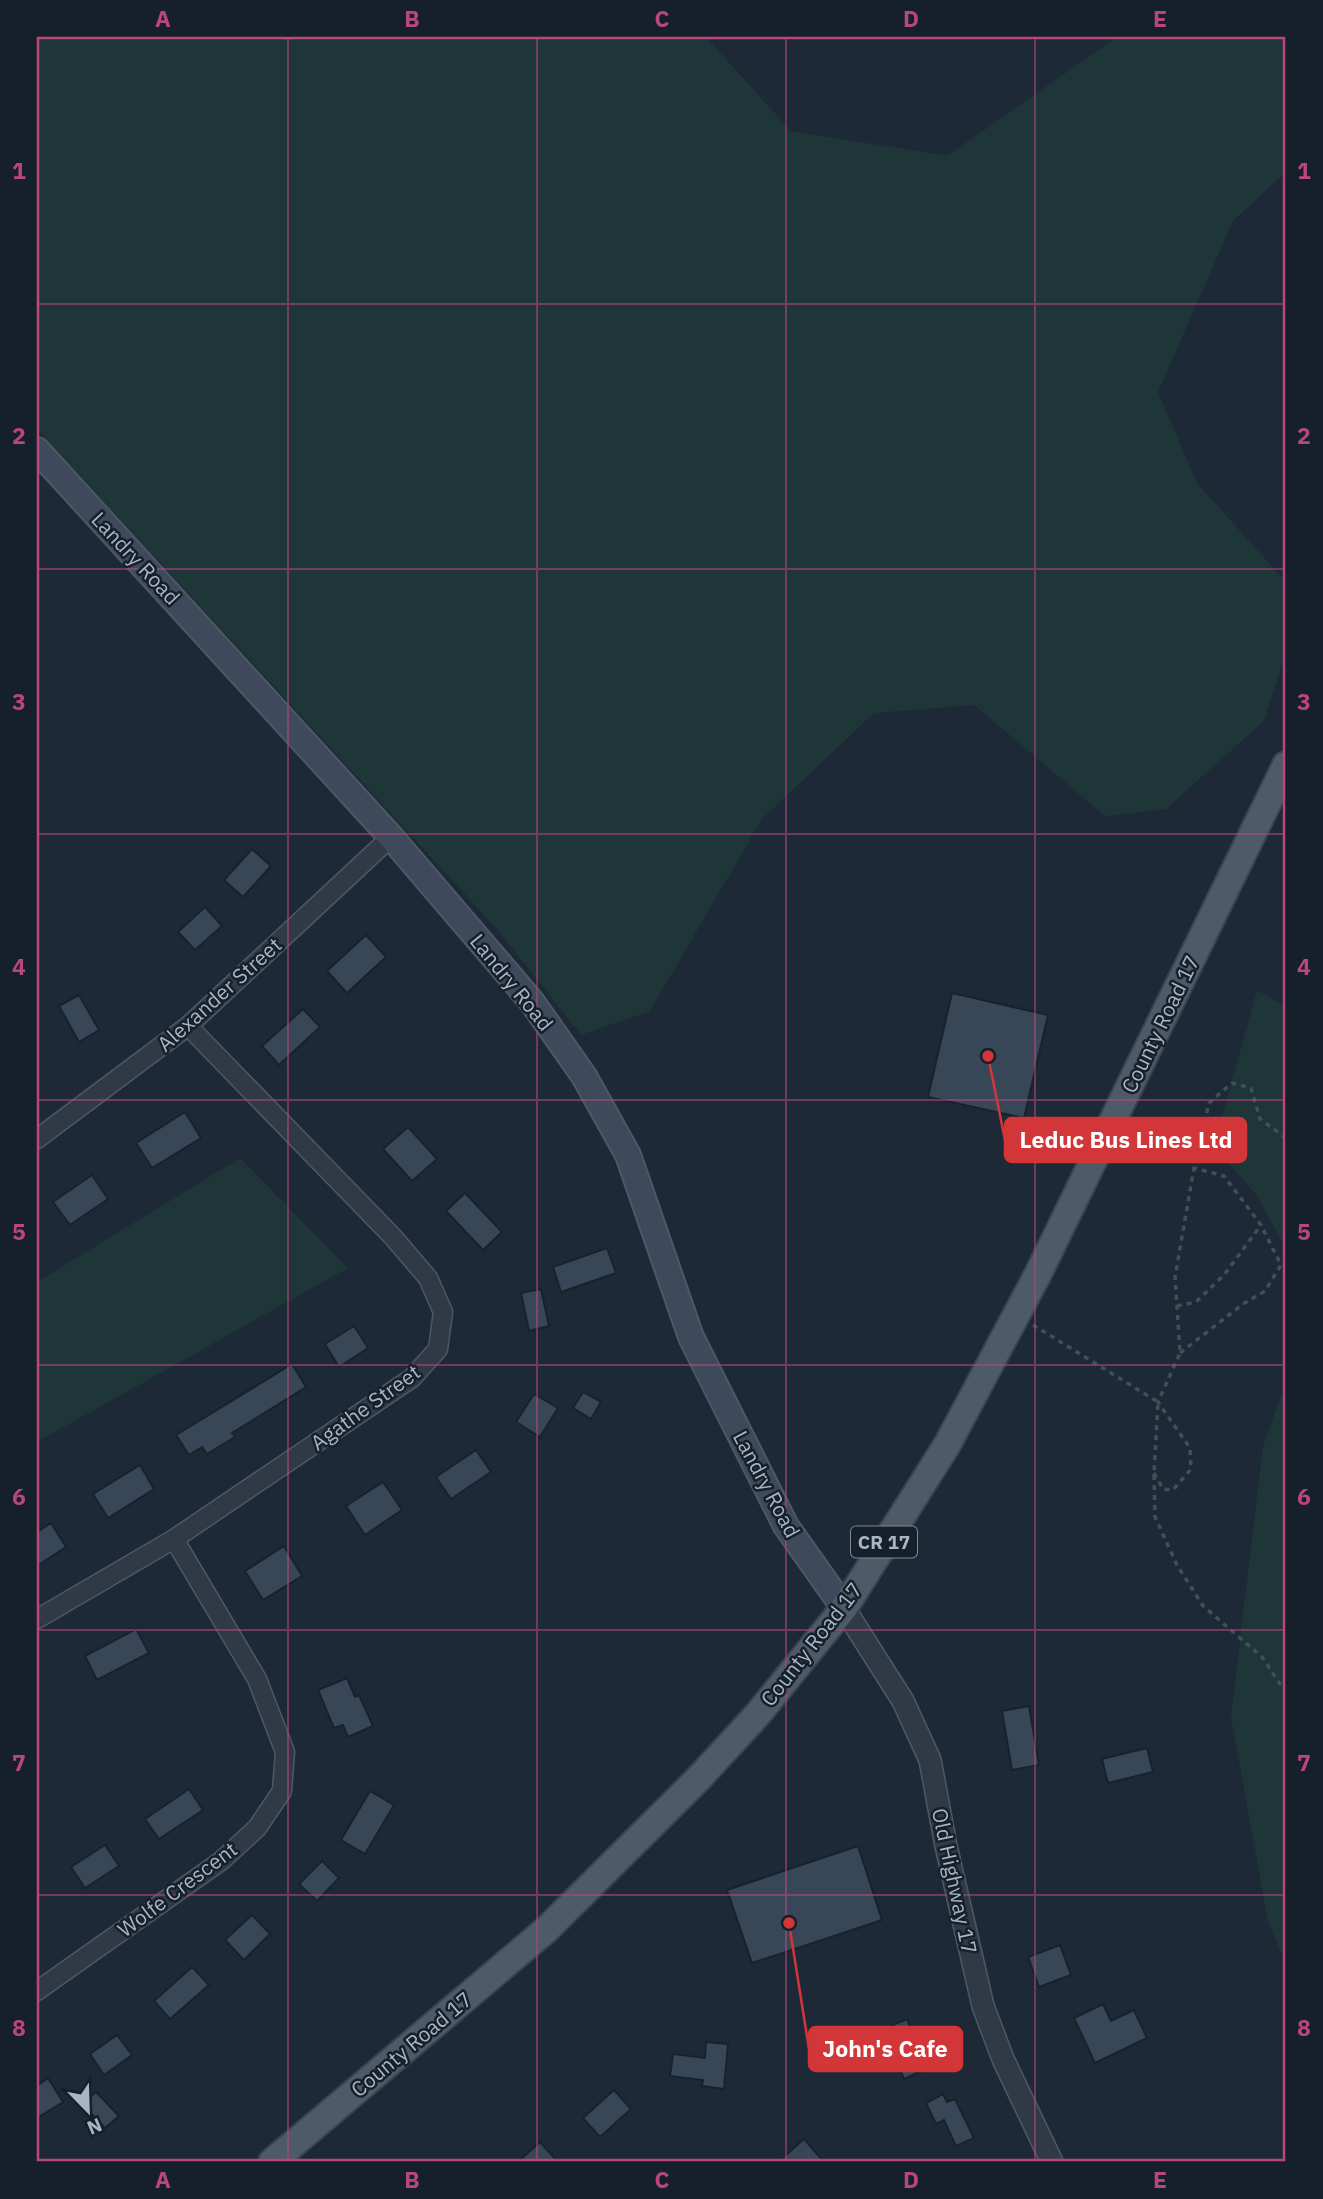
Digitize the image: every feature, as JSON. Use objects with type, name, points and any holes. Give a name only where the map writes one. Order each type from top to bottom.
[{"type":"main road","name":"Landry Road","points":[[37,450],[391,837],[532,1002],[584,1076],[628,1155],[691,1337],[786,1526],[844,1608]]},
{"type":"main road","name":"County Road 17","points":[[272,2162],[547,1929],[700,1777],[758,1714],[844,1608],[947,1445],[1017,1315],[1286,765]]},
{"type":"street","name":"Alexander Street","points":[[37,1139],[188,1026],[391,837]]},
{"type":"street","name":"Agathe Street","points":[[37,1619],[174,1539],[412,1378],[438,1349],[443,1312],[428,1278],[393,1237],[188,1026]]},
{"type":"street","name":"Wolfe Crescent","points":[[37,1991],[221,1861],[257,1828],[282,1791],[285,1752],[257,1679],[174,1539]]},
{"type":"street","name":"Old Highway 17","points":[[844,1608],[903,1702],[930,1760],[946,1846],[983,2006],[1003,2059],[1052,2162]]},
{"type":"path","points":[[1286,1138],[1260,1119],[1251,1088],[1232,1083],[1209,1103],[1194,1168],[1175,1277],[1180,1353],[1158,1402],[1154,1474],[1154,1517],[1177,1565],[1203,1606],[1262,1657],[1286,1693]]},
{"type":"path","points":[[1180,1353],[1243,1304],[1265,1291],[1281,1265],[1261,1225],[1224,1176],[1194,1168]]},
{"type":"path","points":[[1177,1306],[1196,1302],[1215,1284],[1261,1225]]},
{"type":"path","points":[[1017,1315],[1158,1402],[1190,1448],[1191,1469],[1173,1490],[1163,1489],[1154,1474]]},
{"type":"green space","points":[[37,37],[706,37],[791,131],[947,156],[1117,37],[1286,37],[1286,172],[1233,221],[1158,392],[1197,483],[1286,582],[1286,651],[1264,721],[1166,809],[1105,816],[974,705],[874,713],[762,819],[650,1011],[581,1035],[497,929],[37,429]]},
{"type":"green space","points":[[1257,990],[1286,1007],[1286,1248],[1255,1193],[1218,1152],[1219,1128]]},
{"type":"green space","points":[[240,1158],[348,1268],[37,1442],[37,1282]]},
{"type":"green space","points":[[1286,1382],[1286,1964],[1268,1922],[1231,1717],[1263,1446]]},
{"type":"building","points":[[252,849],[271,866],[243,897],[224,880]]},
{"type":"building","points":[[205,907],[222,926],[195,950],[178,932]]},
{"type":"building","points":[[366,935],[386,957],[347,993],[327,971]]},
{"type":"building","points":[[952,993],[1048,1015],[1024,1118],[928,1097]]},
{"type":"building","points":[[79,995],[99,1030],[79,1042],[59,1006]]},
{"type":"building","points":[[303,1009],[320,1027],[279,1065],[262,1046]]},
{"type":"building","points":[[185,1112],[201,1138],[152,1168],[136,1143]]},
{"type":"building","points":[[408,1127],[437,1159],[412,1181],[383,1149]]},
{"type":"building","points":[[92,1175],[108,1199],[70,1225],[53,1202]]},
{"type":"building","points":[[465,1193],[502,1232],[483,1250],[446,1211]]},
{"type":"building","points":[[607,1248],[616,1273],[561,1292],[553,1267]]},
{"type":"building","points":[[541,1289],[549,1326],[529,1331],[521,1293]]},
{"type":"building","points":[[354,1326],[368,1348],[339,1367],[325,1344]]},
{"type":"building","points":[[292,1364],[306,1387],[232,1433],[235,1437],[207,1454],[202,1447],[189,1455],[176,1435]]},
{"type":"building","points":[[583,1392],[601,1402],[591,1419],[573,1408]]},
{"type":"building","points":[[534,1394],[558,1408],[540,1437],[516,1422]]},
{"type":"building","points":[[476,1450],[491,1472],[451,1499],[436,1477]]},
{"type":"building","points":[[140,1465],[154,1489],[108,1518],[93,1494]]},
{"type":"building","points":[[383,1482],[402,1510],[365,1535],[346,1506]]},
{"type":"building","points":[[51,1523],[66,1547],[37,1566],[37,1532]]},
{"type":"building","points":[[284,1546],[302,1576],[263,1600],[245,1571]]},
{"type":"building","points":[[136,1629],[149,1653],[97,1680],[85,1656]]},
{"type":"building","points":[[347,1678],[355,1697],[359,1695],[373,1726],[348,1737],[343,1725],[334,1728],[318,1690]]},
{"type":"building","points":[[1029,1706],[1039,1765],[1012,1770],[1002,1711]]},
{"type":"building","points":[[1147,1748],[1153,1772],[1108,1783],[1102,1759]]},
{"type":"building","points":[[189,1789],[203,1810],[159,1839],[145,1819]]},
{"type":"building","points":[[370,1791],[394,1805],[365,1854],[341,1840]]},
{"type":"building","points":[[105,1845],[119,1866],[85,1888],[71,1867]]},
{"type":"building","points":[[858,1846],[882,1920],[752,1963],[727,1890]]},
{"type":"building","points":[[322,1861],[339,1878],[317,1901],[299,1884]]},
{"type":"building","points":[[252,1915],[270,1934],[244,1960],[225,1940]]},
{"type":"building","points":[[1060,1945],[1071,1975],[1039,1987],[1028,1957]]},
{"type":"building","points":[[192,1967],[209,1985],[170,2019],[154,2001]]},
{"type":"building","points":[[1103,2004],[1111,2021],[1134,2010],[1147,2038],[1095,2063],[1074,2018]]},
{"type":"building","points":[[907,2019],[928,2068],[904,2079],[883,2029]]},
{"type":"building","points":[[117,2035],[132,2055],[104,2075],[90,2054]]},
{"type":"building","points":[[706,2042],[728,2044],[724,2089],[702,2086],[703,2080],[670,2076],[673,2054],[705,2058]]},
{"type":"building","points":[[48,2078],[63,2102],[37,2118],[37,2086]]},
{"type":"building","points":[[614,2090],[631,2109],[600,2137],[583,2118]]},
{"type":"building","points":[[96,2092],[119,2116],[105,2128],[82,2104]]},
{"type":"building","points":[[943,2094],[947,2102],[955,2099],[974,2138],[956,2146],[944,2120],[936,2124],[926,2103]]},
{"type":"building","points":[[804,2139],[824,2162],[778,2162]]},
{"type":"building","points":[[540,2142],[558,2162],[518,2162]]},
{"type":"place","name":"Leduc Bus Lines Ltd","points":[[988,1056]]},
{"type":"place","name":"John's Cafe","points":[[789,1923]]}]
